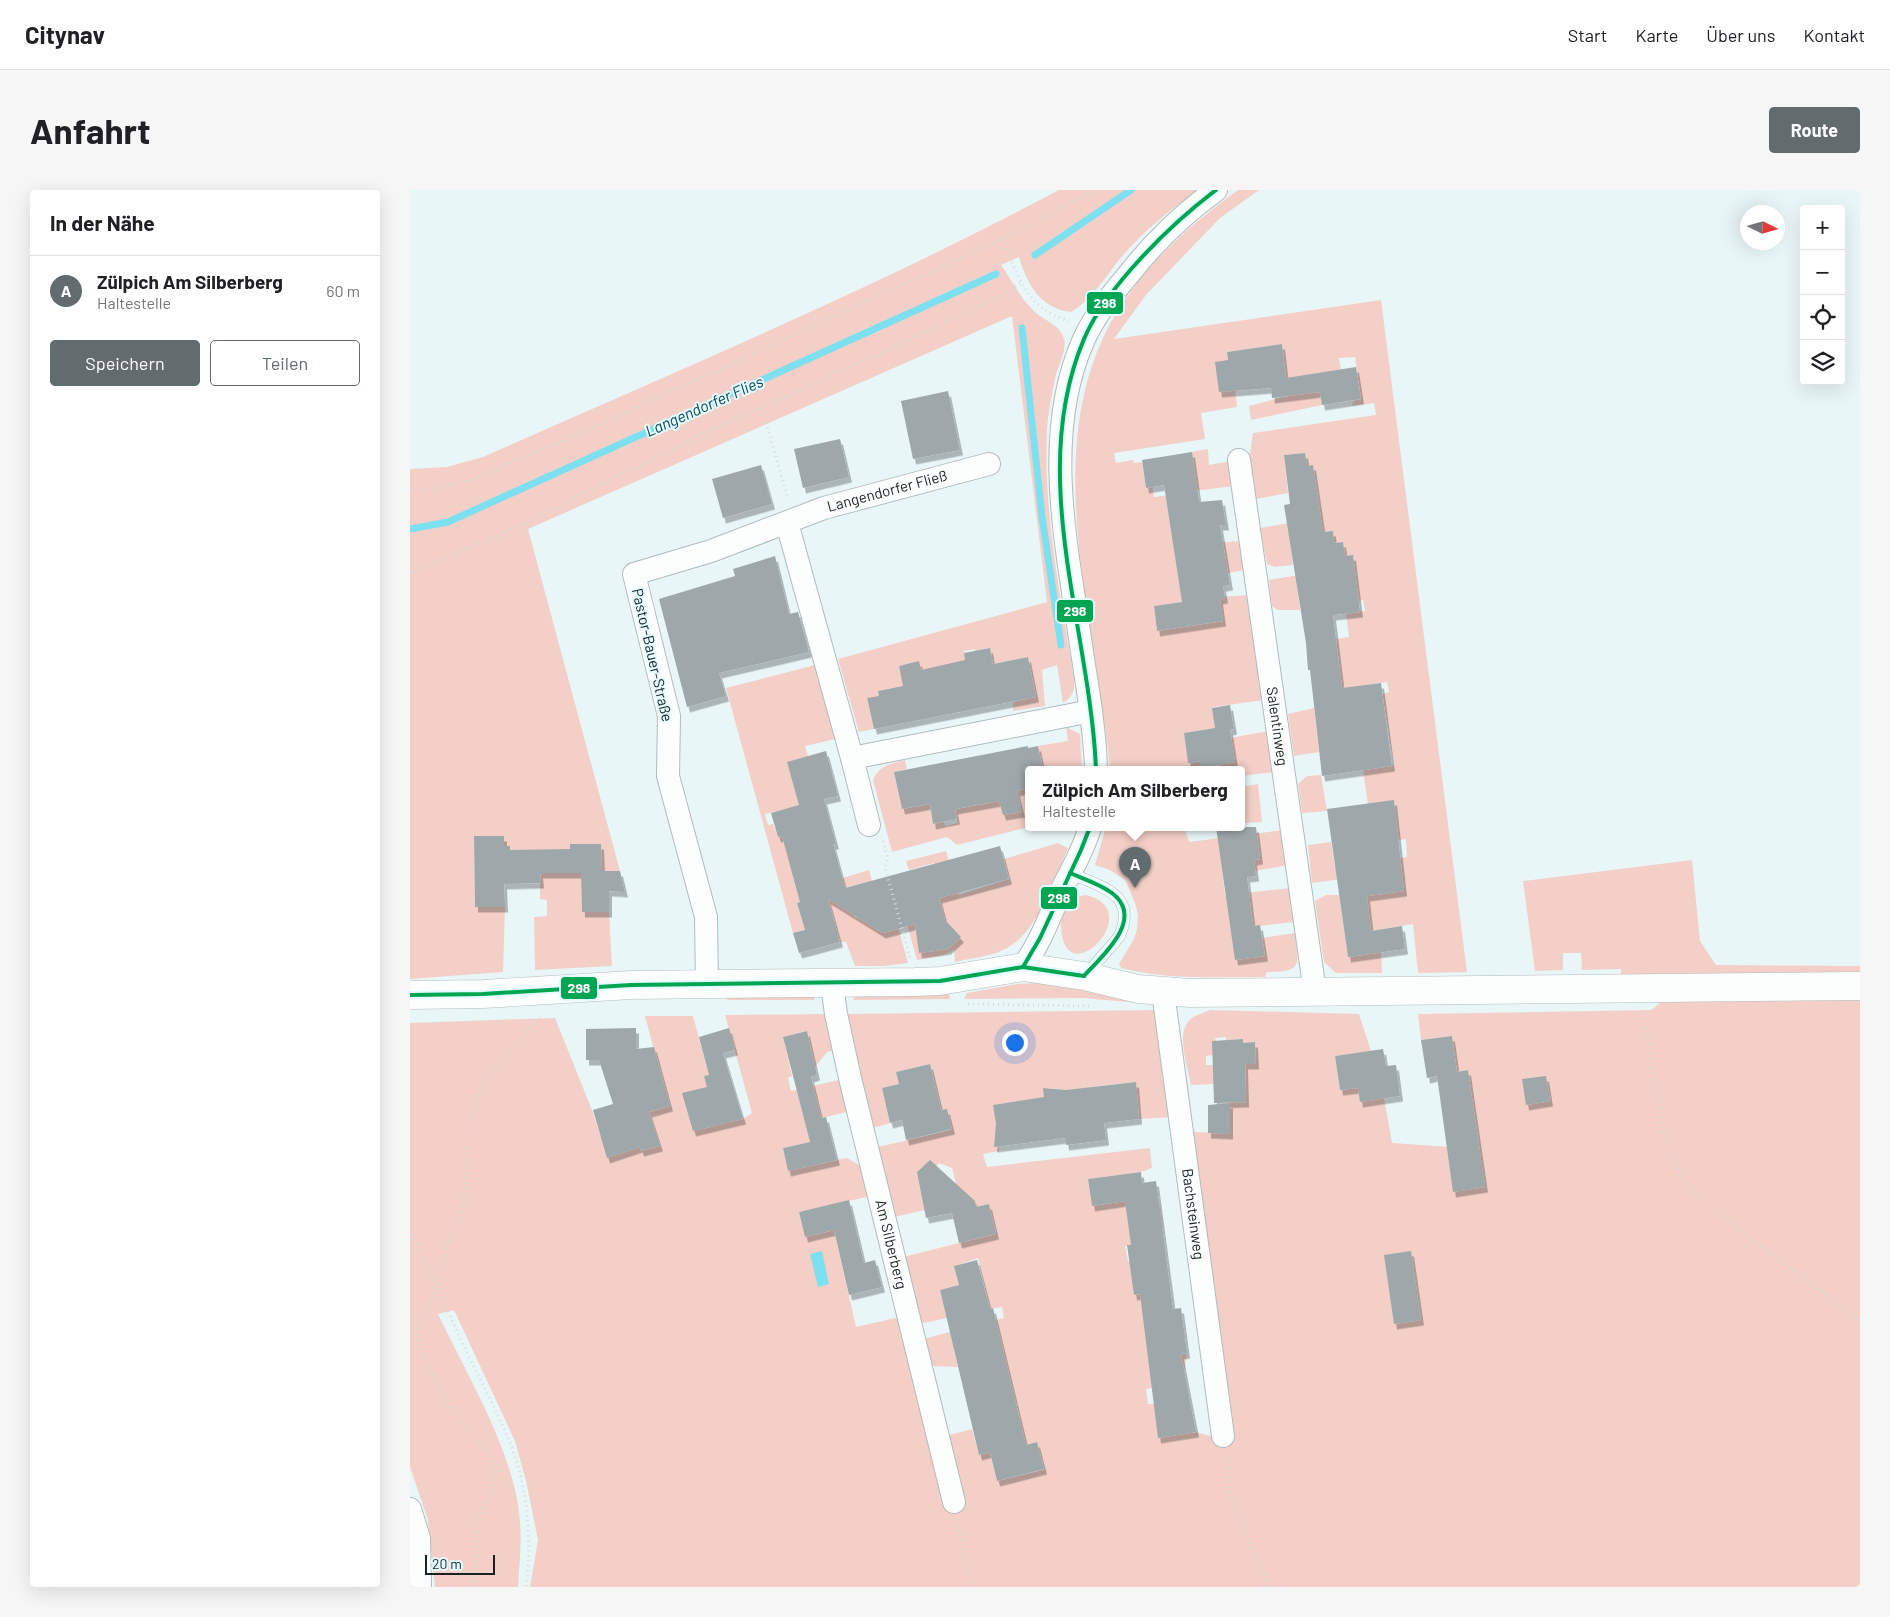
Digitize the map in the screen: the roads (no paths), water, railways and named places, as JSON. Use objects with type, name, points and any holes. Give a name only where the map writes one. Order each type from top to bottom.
[{"type":"street","points":[[1096,766],[1091,711],[1063,514],[1061,461],[1063,429],[1072,377],[1091,327],[1101,310],[1136,264],[1166,232],[1216,190]]},
{"type":"street","name":"Salentinweg","points":[[1239,460],[1315,992]]},
{"type":"street","name":"Langendorfer Fließ","points":[[791,521],[824,508],[989,464]]},
{"type":"street","points":[[791,521],[852,758],[875,828]]},
{"type":"street","name":"Pastor-Bauer-Straße","points":[[707,986],[706,917],[668,776],[669,716],[634,574],[711,551],[791,521]]},
{"type":"street","points":[[852,758],[1091,711]]},
{"type":"street","points":[[1023,967],[1040,942],[1070,873],[1085,844],[1089,831]]},
{"type":"street","points":[[410,995],[483,994],[584,987],[832,985],[940,980],[1023,967],[1084,976],[1138,989],[1163,992],[1860,986]]},
{"type":"street","name":"Am Silberberg","points":[[832,985],[836,1014],[850,1078],[932,1422],[953,1496]]},
{"type":"street","name":"Bachsteinweg","points":[[1163,992],[1223,1436]]},
{"type":"street","points":[[410,1509],[419,1538],[420,1587]]},
{"type":"lane","points":[[1070,873],[1106,888],[1116,895],[1124,910],[1122,929],[1119,936],[1084,976]]},
{"type":"water","points":[[822,1251],[829,1284],[818,1287],[810,1254]]},
{"type":"waterway","name":"Langendorfer Flies","points":[[1035,255],[1131,190]]},
{"type":"waterway","name":"Langendorfer Flies","points":[[410,529],[448,522],[996,274]]},
{"type":"waterway","points":[[1022,328],[1042,517],[1061,645]]},
{"type":"place","name":"Zülpich Am Silberberg","points":[[1135,888]]}]
